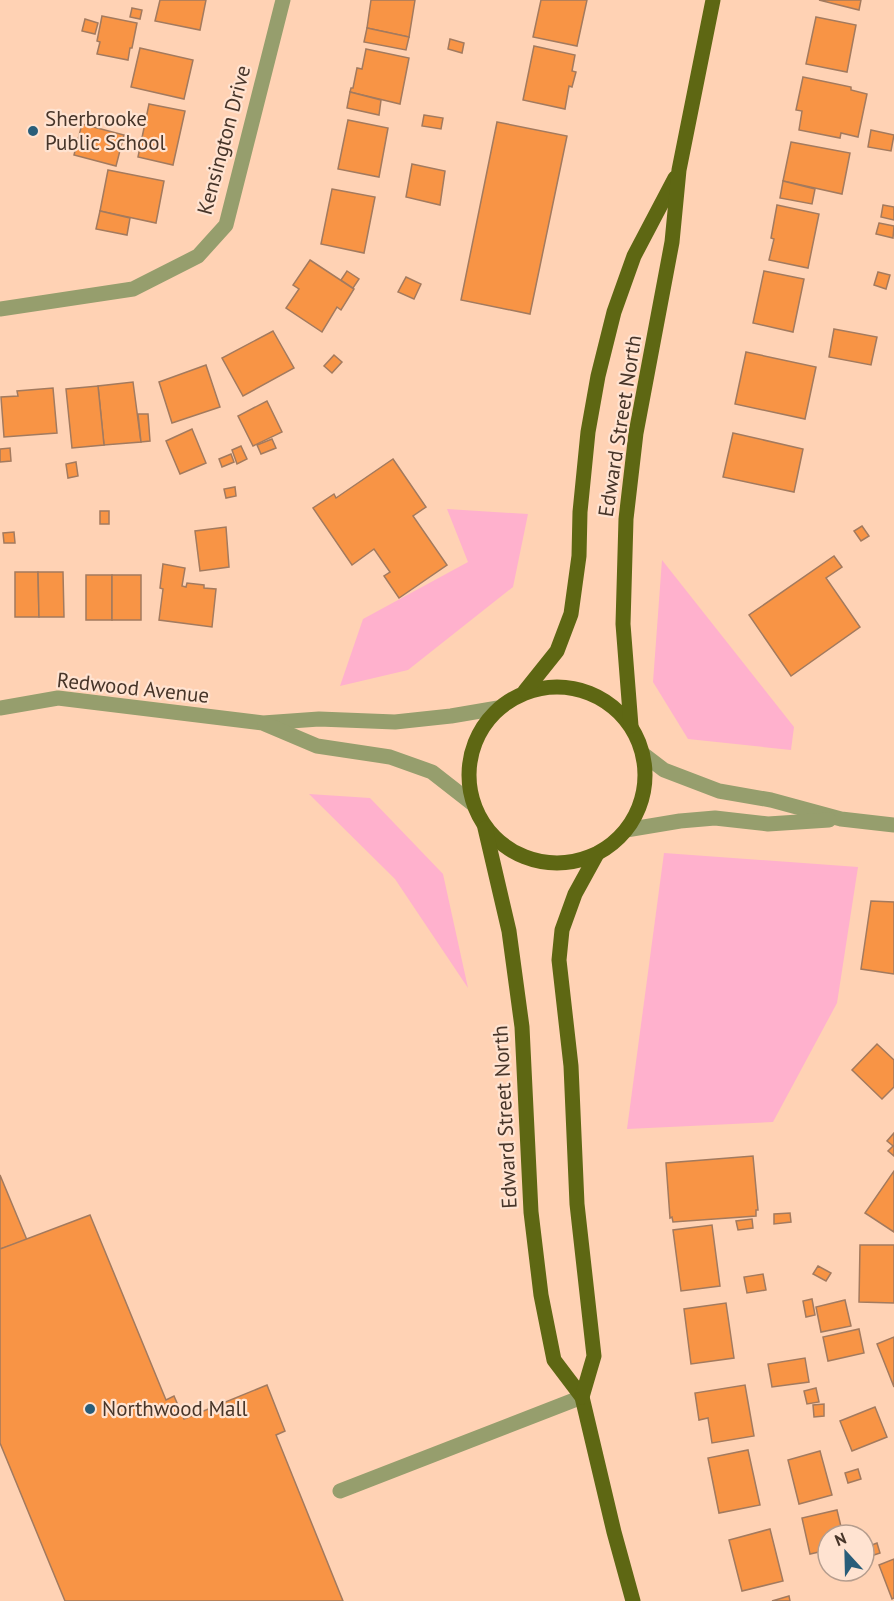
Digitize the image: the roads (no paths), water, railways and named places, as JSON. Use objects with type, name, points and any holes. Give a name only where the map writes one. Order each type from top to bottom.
[{"type":"main road","name":"Edward Street North","points":[[632,726],[623,624],[626,519],[636,434],[672,242],[679,170],[712,0]]},
{"type":"main road","name":"Edward Street North","points":[[525,692],[556,651],[571,614],[577,576],[580,512],[588,432],[598,376],[614,312],[634,256],[679,170]]},
{"type":"main road","points":[[555,686],[584,690],[611,704],[632,726],[643,754],[646,781],[640,807],[626,830],[597,854],[574,862],[549,863],[525,858],[503,845],[485,828],[473,804],[468,778],[471,752],[482,728],[498,708],[525,692],[555,686]]},
{"type":"main road","name":"Edward Street North","points":[[485,828],[508,931],[522,1027],[531,1212],[541,1295],[554,1360],[582,1396],[633,1601]]},
{"type":"main road","name":"Edward Street North","points":[[582,1396],[594,1356],[576,1204],[571,1066],[559,960],[562,930],[575,894],[597,854]]},
{"type":"street","name":"Kensington Drive","points":[[0,309],[133,289],[198,256],[226,225],[282,0]]},
{"type":"street","name":"Redwood Avenue","points":[[0,708],[58,698],[262,723],[319,719],[395,722],[498,708]]},
{"type":"street","name":"Redwood Avenue","points":[[262,723],[317,746],[390,757],[432,772],[473,804]]},
{"type":"street","points":[[643,754],[664,770],[719,791],[771,800],[841,819],[894,825]]},
{"type":"street","points":[[626,830],[715,818],[768,824],[841,819]]},
{"type":"street","points":[[340,1491],[582,1396]]},
{"type":"place","name":"Sherbrooke Public School","points":[[33,131]]},
{"type":"place","name":"Northwood Mall","points":[[90,1409]]}]
